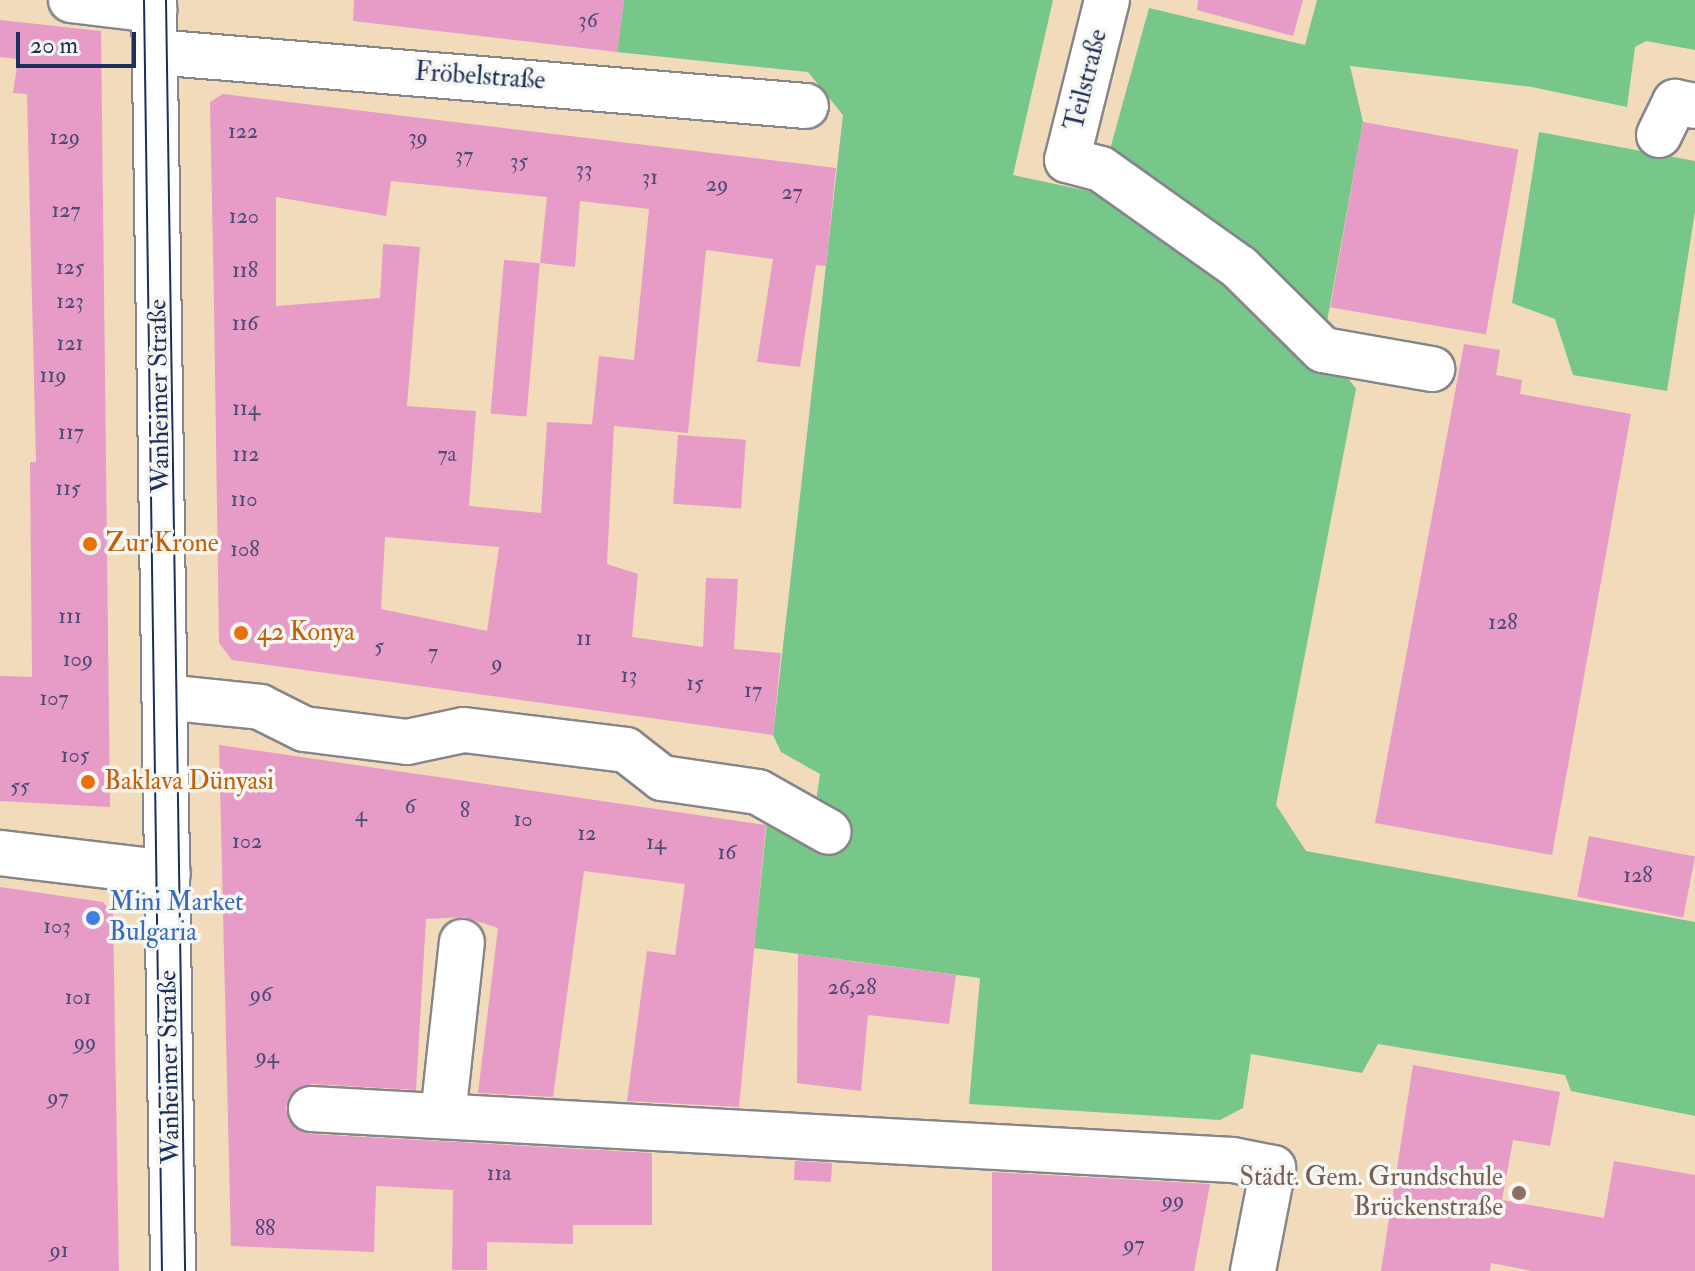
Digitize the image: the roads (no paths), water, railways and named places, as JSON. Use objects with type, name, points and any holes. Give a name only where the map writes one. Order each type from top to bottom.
[{"type":"street","name":"Fröbelstraße","points":[[71,0],[154,20],[806,106]]},
{"type":"street","name":"Teilstraße","points":[[1107,0],[1067,160],[1101,169],[1239,267],[1323,350],[1432,369]]},
{"type":"street","name":"Wanheimer Straße","points":[[154,20],[173,1271]]},
{"type":"street","points":[[1659,135],[1675,102],[1695,106]]},
{"type":"street","points":[[164,697],[260,707],[304,729],[407,742],[464,730],[626,750],[662,778],[758,792],[829,832]]},
{"type":"street","points":[[0,853],[168,873]]},
{"type":"street","points":[[443,1116],[462,942]]},
{"type":"street","points":[[311,1109],[1020,1146],[1273,1168],[1253,1271]]},
{"type":"tram line","points":[[144,0],[162,1271]]},
{"type":"tram line","points":[[166,0],[185,1271]]},
{"type":"place","name":"Zur Krone","points":[[90,544]]},
{"type":"place","name":"42 Konya","points":[[241,633]]},
{"type":"place","name":"Baklava Dünyasi","points":[[88,782]]},
{"type":"place","name":"Mini Market Bulgaria","points":[[93,918]]},
{"type":"place","name":"Städt. Gem. Grundschule Brückenstraße","points":[[1519,1193]]}]
